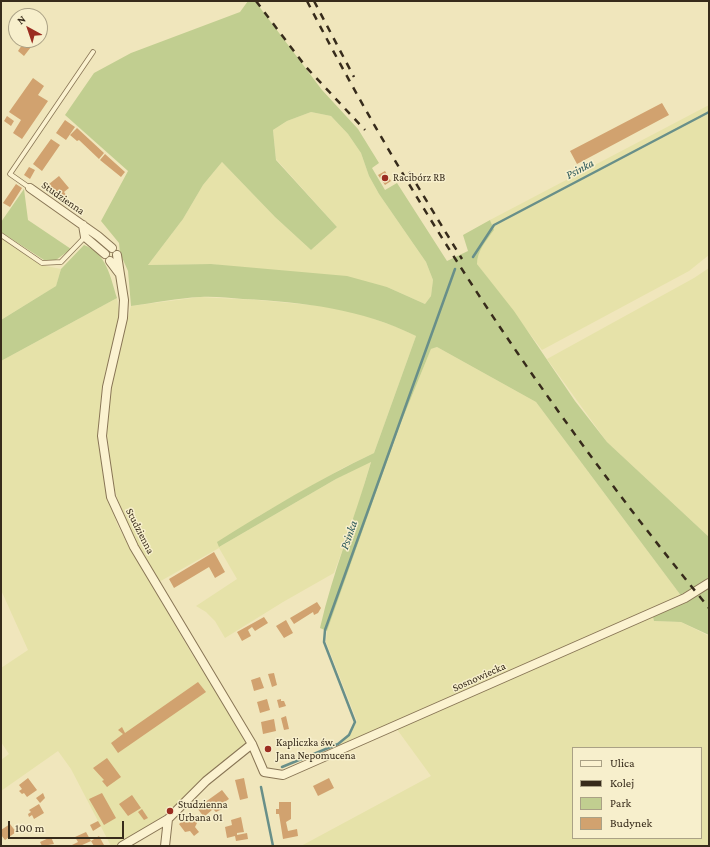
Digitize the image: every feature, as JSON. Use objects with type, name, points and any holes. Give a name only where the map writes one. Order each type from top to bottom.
[{"type":"street","name":"Studzienna","points":[[30,188],[83,225],[115,252],[124,300],[123,318],[107,387],[102,436],[111,497],[134,547],[252,744],[264,772]]},
{"type":"street","name":"Studzienna","points":[[83,225],[85,237],[108,258],[119,272]]},
{"type":"street","name":"Sosnowiecka","points":[[264,772],[283,775],[685,598],[709,583]]},
{"type":"street","points":[[122,846],[168,819],[206,782],[252,744]]},
{"type":"street","points":[[165,846],[168,819]]},
{"type":"lane","points":[[30,188],[10,174],[93,52]]},
{"type":"lane","points":[[1,235],[42,263],[61,262],[85,237]]},
{"type":"shaded area","points":[[709,105],[709,255],[689,271],[542,350],[477,264],[477,257],[482,246],[494,230],[490,220]]},
{"type":"shaded area","points":[[311,112],[331,116],[348,134],[361,153],[369,176],[379,194],[426,262],[433,280],[431,296],[425,304],[387,287],[211,264],[148,265],[183,219],[203,185],[222,162],[275,217],[311,250],[337,227],[276,159],[273,130],[287,121]]},
{"type":"shaded area","points":[[1,238],[41,265],[61,269],[56,286],[1,320]]},
{"type":"shaded area","points":[[709,268],[709,537],[607,442],[547,359],[694,278]]},
{"type":"shaded area","points":[[200,297],[257,300],[322,306],[357,313],[397,327],[416,336],[374,453],[343,468],[259,516],[219,547],[336,479],[371,461],[356,513],[334,573],[283,602],[225,638],[215,621],[206,612],[196,606],[237,579],[219,548],[159,582],[131,535],[122,514],[113,484],[107,434],[109,387],[131,306]]},
{"type":"shaded area","points":[[117,298],[120,318],[105,373],[100,404],[98,442],[105,486],[117,524],[127,543],[193,656],[249,744],[204,779],[166,814],[116,846],[111,846],[71,769],[58,751],[1,791],[1,760],[9,754],[1,742],[1,668],[28,650],[1,590],[1,361]]},
{"type":"shaded area","points":[[437,347],[536,402],[682,597],[413,713],[338,748],[338,745],[350,735],[357,721],[326,642],[327,631],[400,425],[431,349]]},
{"type":"shaded area","points":[[653,617],[654,621],[681,622],[709,636],[709,846],[301,846],[431,776],[396,728],[549,660]]},
{"type":"green space","points":[[248,1],[255,1],[322,90],[358,129],[379,163],[372,168],[385,190],[397,183],[447,261],[468,251],[463,235],[490,220],[494,230],[480,250],[477,264],[514,311],[575,401],[607,442],[709,537],[709,580],[682,597],[536,402],[437,347],[431,349],[400,425],[327,631],[320,628],[325,607],[371,462],[336,479],[219,547],[217,542],[255,518],[314,484],[374,453],[416,336],[375,319],[353,313],[332,308],[288,302],[205,297],[183,298],[131,306],[128,271],[120,253],[119,243],[101,221],[128,171],[65,115],[94,73],[131,53],[240,12]],"holes":[[[311,112],[331,116],[348,134],[361,153],[369,176],[379,194],[426,262],[433,280],[431,296],[425,304],[387,287],[347,276],[211,264],[148,265],[183,219],[203,185],[222,162],[275,217],[311,250],[337,227],[276,160],[273,130],[287,121]]]},
{"type":"green space","points":[[24,189],[28,220],[71,249],[56,260],[44,260],[1,232],[1,222]]},
{"type":"green space","points":[[84,245],[92,249],[103,260],[110,274],[117,298],[1,361],[1,320],[56,286],[61,269]]},
{"type":"green space","points":[[709,586],[709,635],[681,622],[654,621],[653,617]]},
{"type":"building","points":[[20,48],[30,48],[24,56],[18,51]]},
{"type":"building","points":[[33,78],[44,86],[38,95],[48,101],[22,139],[13,133],[21,120],[9,112]]},
{"type":"building","points":[[662,103],[669,115],[577,164],[570,151]]},
{"type":"building","points":[[7,116],[14,121],[11,126],[4,121]]},
{"type":"building","points":[[65,120],[75,127],[66,140],[56,133]]},
{"type":"building","points":[[77,128],[104,153],[99,159],[79,140],[77,141],[70,135]]},
{"type":"building","points":[[51,139],[60,145],[42,171],[33,164]]},
{"type":"building","points":[[105,154],[125,172],[121,177],[100,160]]},
{"type":"building","points":[[29,167],[35,170],[30,179],[24,175]]},
{"type":"building","name":"Racibórz RB","points":[[385,171],[391,181],[385,185],[378,175]]},
{"type":"building","points":[[59,176],[69,188],[64,192],[67,196],[62,200],[49,184]]},
{"type":"building","points":[[16,184],[22,188],[10,207],[3,203]]},
{"type":"building","points":[[214,552],[225,572],[215,578],[209,567],[174,588],[169,579]]},
{"type":"building","points":[[317,602],[321,608],[318,613],[314,615],[313,612],[294,624],[290,618]]},
{"type":"building","points":[[264,617],[268,623],[255,631],[252,627],[248,630],[251,636],[242,641],[237,632]]},
{"type":"building","points":[[286,620],[293,633],[284,638],[276,626]]},
{"type":"building","points":[[274,673],[277,685],[272,687],[268,674]]},
{"type":"building","points":[[260,677],[264,688],[254,691],[251,680]]},
{"type":"building","points":[[198,682],[206,692],[118,753],[111,743],[123,734],[118,730],[122,727],[125,733]]},
{"type":"building","points":[[267,699],[270,710],[260,713],[257,702]]},
{"type":"building","points":[[281,699],[281,701],[284,701],[286,706],[279,708],[277,700]]},
{"type":"building","points":[[286,716],[289,729],[284,730],[281,718]]},
{"type":"building","points":[[274,719],[276,731],[263,734],[261,722]]},
{"type":"building","points":[[107,758],[121,777],[107,787],[102,781],[104,780],[93,768]]},
{"type":"building","points":[[28,778],[37,790],[27,797],[24,793],[22,794],[19,791],[22,789],[19,785]]},
{"type":"building","points":[[244,778],[248,798],[240,800],[235,780]]},
{"type":"building","points":[[329,778],[334,788],[318,796],[313,786]]},
{"type":"building","points":[[222,790],[229,799],[223,803],[226,807],[216,812],[213,809],[204,817],[197,808]]},
{"type":"building","points":[[43,793],[45,798],[40,803],[36,798]]},
{"type":"building","points":[[102,793],[116,818],[104,825],[89,799]]},
{"type":"building","points":[[132,795],[141,808],[128,816],[119,804]]},
{"type":"building","points":[[279,802],[291,802],[291,819],[286,822],[288,831],[297,829],[298,836],[283,839],[279,814],[276,814],[276,809],[279,809]]},
{"type":"building","points":[[39,804],[44,813],[34,819],[32,815],[29,817],[28,814],[31,812],[29,810]]},
{"type":"building","points":[[142,809],[148,818],[144,820],[138,812]]},
{"type":"building","points":[[190,815],[197,823],[195,827],[199,832],[194,836],[190,831],[185,832],[179,824]]},
{"type":"building","points":[[241,817],[244,832],[237,833],[237,835],[247,833],[248,839],[236,841],[235,836],[227,838],[225,827],[232,825],[231,820]]},
{"type":"building","points":[[98,821],[101,826],[93,831],[90,825]]},
{"type":"building","points":[[10,824],[16,832],[5,840],[1,835],[1,830]]},
{"type":"building","points":[[86,832],[91,841],[80,846],[70,846],[78,842],[75,837]]},
{"type":"building","points":[[99,836],[104,845],[94,846],[91,841]]},
{"type":"building","points":[[51,837],[54,844],[42,846],[40,842]]},
{"type":"waterway","name":"Psinka","points":[[473,257],[494,225],[709,112]]},
{"type":"waterway","name":"Psinka","points":[[282,767],[338,744],[349,735],[355,722],[324,642],[325,630],[455,269]]},
{"type":"waterway","name":"Psinka","points":[[261,787],[273,846]]},
{"type":"railway","points":[[256,1],[306,67],[365,130]]},
{"type":"railway","points":[[307,1],[395,161],[442,238],[492,315],[543,390],[597,464],[652,537],[709,608]]},
{"type":"railway","points":[[314,1],[354,77]]},
{"type":"railway","points":[[409,172],[462,259]]},
{"type":"place","name":"Racibórz RB","points":[[385,178]]},
{"type":"place","name":"Kapliczka św. Jana Nepomucena","points":[[268,749]]},
{"type":"place","name":"Studzienna Urbana 01","points":[[170,811]]}]
